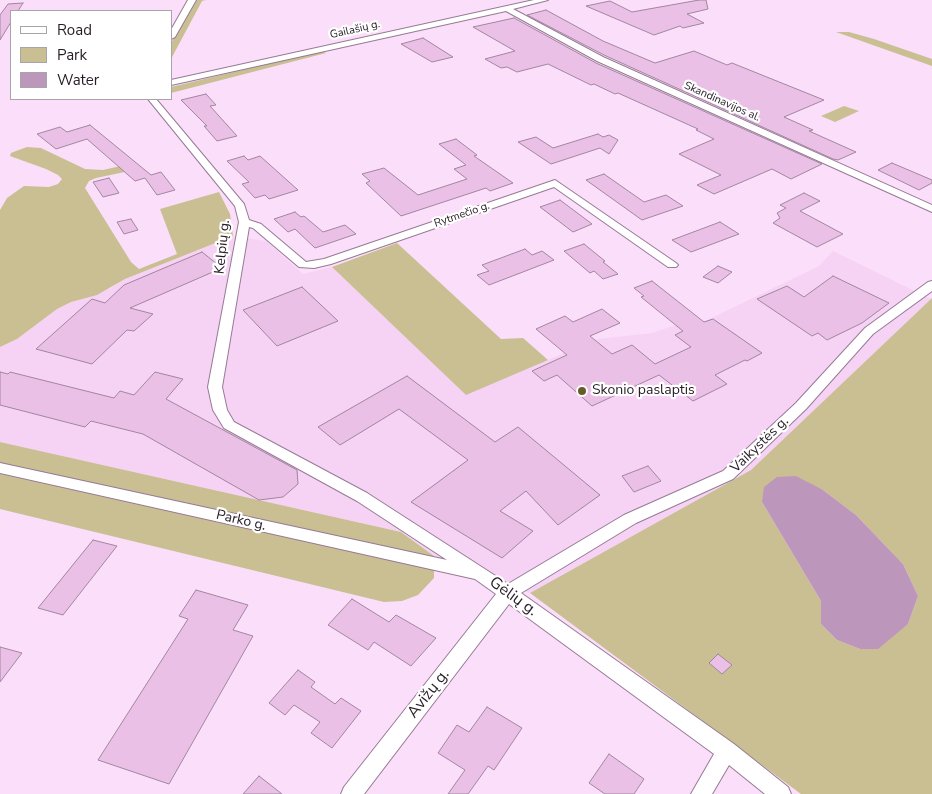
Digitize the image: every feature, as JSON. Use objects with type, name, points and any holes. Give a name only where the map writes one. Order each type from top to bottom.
[{"type":"street","points":[[172,35],[192,0]]},
{"type":"street","name":"Gailašių g.","points":[[172,83],[544,0]]},
{"type":"street","name":"Skandinavijos al.","points":[[506,8],[600,59],[932,209]]},
{"type":"street","points":[[172,20],[181,20]]},
{"type":"street","name":"Kelpių g.","points":[[153,100],[240,206],[244,222],[215,387],[220,410],[229,425]]},
{"type":"street","name":"Rytmečio g.","points":[[244,222],[257,226],[303,265],[314,265],[555,183],[672,265]]},
{"type":"street","name":"Vaikystės g.","points":[[507,593],[630,519],[728,475],[801,406],[869,331],[932,285]]},
{"type":"street","name":"Gėlių g.","points":[[229,425],[362,497],[482,575],[727,751],[781,794]]},
{"type":"street","name":"Parko g.","points":[[0,468],[482,575]]},
{"type":"street","name":"Avižų g.","points":[[351,794],[507,593]]},
{"type":"street","points":[[700,794],[727,751]]},
{"type":"shaded area","points":[[233,236],[266,241],[303,274],[332,267],[466,394],[598,339],[652,333],[688,321],[695,326],[819,266],[833,251],[931,299],[751,470],[530,593],[434,556],[401,532],[0,442],[0,347],[17,339],[57,309],[71,302],[111,288],[125,279]]},
{"type":"green space","points":[[197,0],[206,0],[202,1],[172,57],[172,41]]},
{"type":"green space","points":[[836,32],[849,32],[874,39],[932,59],[932,66]]},
{"type":"green space","points":[[322,51],[326,53],[172,93],[172,87]]},
{"type":"green space","points":[[844,106],[859,111],[835,122],[821,116]]},
{"type":"green space","points":[[27,147],[41,148],[85,169],[103,170],[134,163],[134,170],[96,178],[89,181],[85,188],[131,262],[139,269],[177,254],[160,209],[219,192],[230,214],[233,236],[125,279],[97,295],[71,302],[57,309],[17,339],[0,347],[0,210],[7,198],[24,186],[49,187],[58,184],[62,179],[46,169],[10,156],[11,153]]},
{"type":"green space","points":[[397,243],[501,339],[523,338],[548,360],[466,395],[332,267]]},
{"type":"green space","points":[[932,298],[932,794],[801,794],[530,593],[751,470]],"holes":[[[823,490],[856,515],[903,564],[918,596],[908,624],[860,649],[837,640],[821,624],[821,601],[762,502]]]},
{"type":"green space","points":[[0,442],[401,532],[434,556],[434,578],[418,595],[402,601],[384,602],[0,509]]},
{"type":"water","points":[[796,476],[823,490],[856,515],[903,564],[918,596],[908,624],[878,649],[860,649],[837,640],[821,624],[821,601],[762,502],[764,487],[777,477]]},
{"type":"building","points":[[706,0],[708,9],[687,14],[704,23],[683,28],[680,26],[654,35],[586,6],[610,1],[632,12]]},
{"type":"building","points":[[23,3],[19,10],[10,10],[10,24],[0,40],[0,15],[8,4]]},
{"type":"building","points":[[546,10],[603,41],[655,63],[694,51],[727,65],[732,63],[824,100],[784,117],[813,130],[809,131],[856,152],[838,160],[833,159],[604,55],[527,15]]},
{"type":"building","points":[[514,18],[596,63],[822,164],[791,179],[772,169],[714,194],[697,185],[721,175],[679,154],[714,139],[696,130],[698,129],[618,93],[615,94],[594,84],[591,85],[548,64],[517,72],[507,67],[501,68],[485,59],[515,51],[473,27]]},
{"type":"building","points":[[423,38],[453,57],[432,62],[401,44]]},
{"type":"building","points":[[206,94],[216,105],[210,106],[237,136],[217,141],[204,126],[207,126],[181,100]]},
{"type":"building","points":[[90,125],[151,175],[161,172],[175,190],[157,195],[145,178],[135,181],[87,139],[56,149],[37,134],[60,127],[67,132]]},
{"type":"building","points":[[598,134],[603,137],[609,135],[618,140],[609,154],[600,148],[551,164],[518,142],[536,137],[553,148]]},
{"type":"building","points":[[456,139],[477,155],[474,156],[513,183],[490,191],[486,188],[401,216],[366,183],[370,181],[362,174],[384,168],[418,195],[467,179],[454,169],[466,165],[439,144]]},
{"type":"building","points":[[244,156],[248,160],[260,156],[298,190],[269,199],[265,195],[255,198],[242,184],[249,182],[227,161]]},
{"type":"building","points":[[892,163],[932,180],[932,183],[919,190],[878,170]]},
{"type":"building","points":[[604,174],[644,202],[666,195],[683,206],[642,220],[586,180]]},
{"type":"building","points":[[109,178],[119,193],[103,197],[93,182]]},
{"type":"building","points":[[804,193],[820,201],[800,211],[843,234],[817,247],[773,223],[780,218],[777,213],[786,208],[780,205]]},
{"type":"building","points":[[560,200],[592,224],[573,232],[540,207]]},
{"type":"building","points":[[295,212],[301,217],[304,216],[323,232],[345,225],[356,234],[315,248],[295,229],[288,232],[274,219]]},
{"type":"building","points":[[131,219],[138,230],[124,234],[117,222]]},
{"type":"building","points":[[720,222],[739,234],[691,252],[672,240]]},
{"type":"building","points":[[584,244],[618,274],[603,279],[594,271],[590,273],[564,251]]},
{"type":"building","points":[[525,249],[532,255],[542,251],[554,260],[489,285],[477,275],[489,271],[482,265]]},
{"type":"building","points":[[202,252],[222,268],[130,308],[153,314],[134,331],[127,330],[92,364],[36,349],[92,299],[105,303],[124,285]]},
{"type":"building","points":[[718,266],[732,272],[718,283],[703,277]]},
{"type":"building","points":[[833,276],[889,303],[862,323],[827,340],[818,333],[812,336],[757,299],[787,286],[804,297]]},
{"type":"building","points":[[652,281],[704,322],[713,319],[762,353],[715,375],[727,384],[693,401],[659,375],[592,406],[557,375],[544,381],[532,371],[567,355],[536,329],[565,316],[573,322],[602,309],[620,323],[590,336],[612,354],[632,345],[655,364],[691,347],[675,335],[683,331],[641,297],[644,296],[634,288]]},
{"type":"building","points":[[302,287],[338,321],[277,346],[243,310]]},
{"type":"building","points":[[0,372],[8,374],[10,372],[114,398],[120,391],[134,395],[155,372],[183,379],[166,399],[297,470],[298,484],[283,497],[259,500],[143,434],[91,421],[85,427],[0,405]]},
{"type":"building","points":[[407,376],[495,442],[518,427],[600,495],[558,525],[526,491],[500,511],[533,531],[502,558],[411,502],[468,460],[399,409],[340,445],[318,427]]},
{"type":"building","points":[[648,466],[661,481],[634,492],[622,476]]},
{"type":"building","points":[[93,540],[117,546],[63,615],[38,608]]},
{"type":"building","points":[[196,590],[248,605],[233,630],[253,636],[169,784],[98,760],[188,619],[179,616]]},
{"type":"building","points":[[352,599],[389,622],[396,615],[436,638],[411,666],[374,642],[368,650],[328,625]]},
{"type":"building","points":[[0,647],[22,653],[0,682]]},
{"type":"building","points":[[718,654],[732,665],[722,674],[709,663]]},
{"type":"building","points":[[298,670],[315,682],[311,687],[335,704],[341,698],[361,711],[332,748],[311,733],[320,722],[294,705],[285,715],[269,703]]},
{"type":"building","points":[[487,707],[522,728],[494,770],[488,766],[468,794],[448,794],[465,770],[438,753],[457,725],[469,732]]},
{"type":"building","points":[[609,754],[644,779],[634,794],[605,794],[589,783]]},
{"type":"building","points":[[259,776],[282,794],[243,794]]},
{"type":"place","name":"Skonio paslaptis","points":[[582,391]]}]
